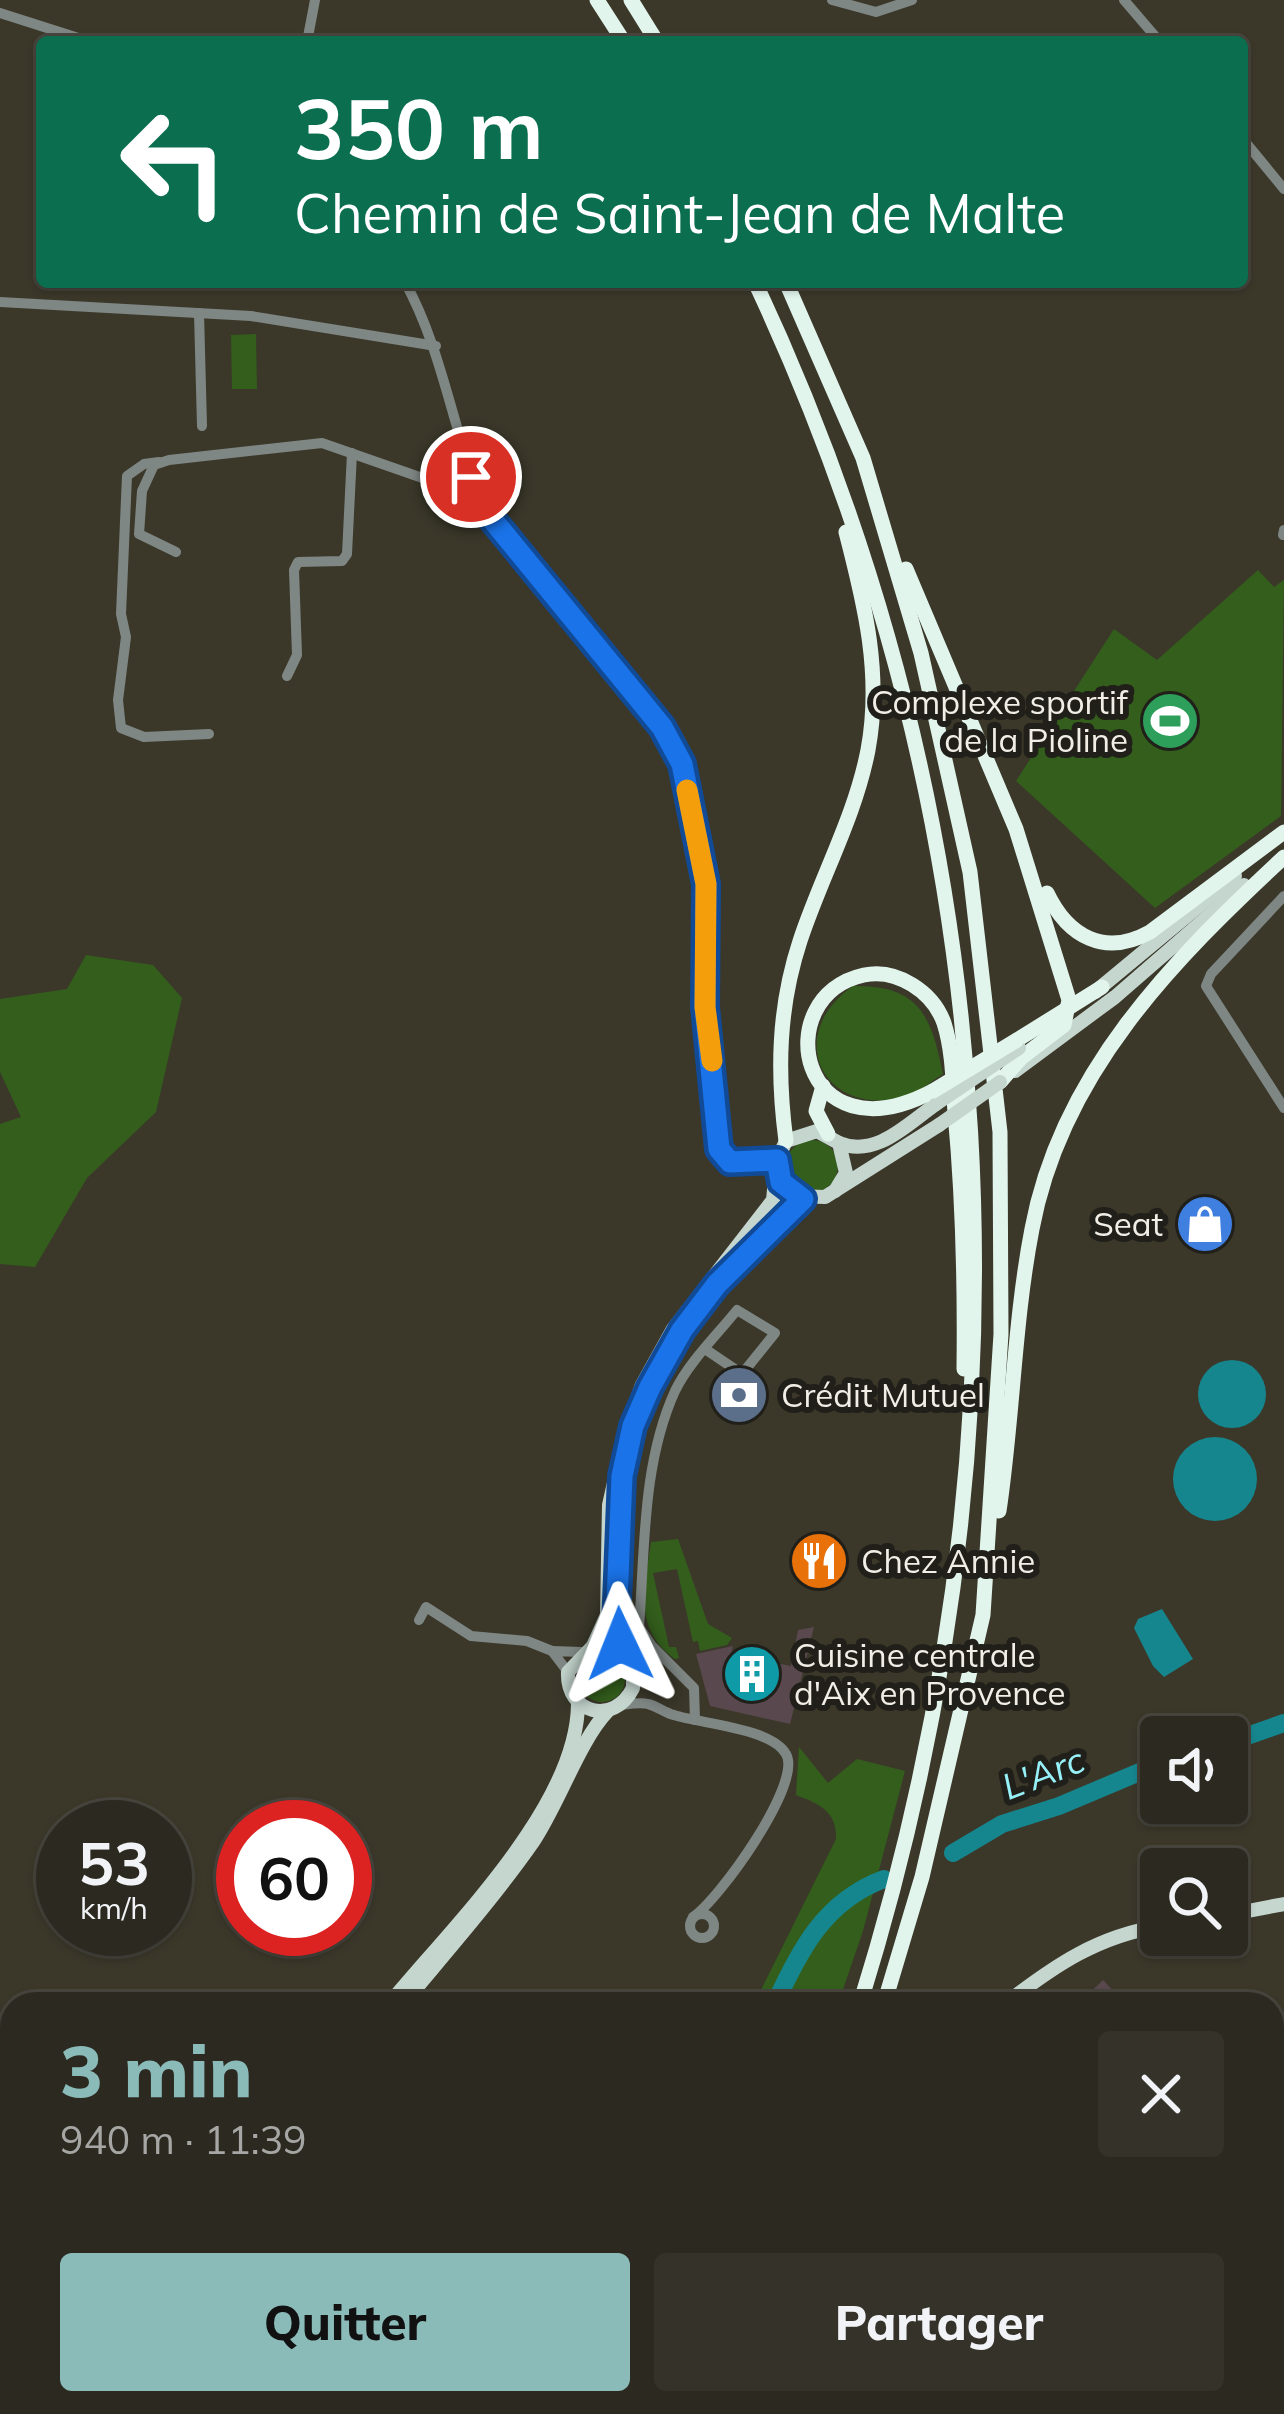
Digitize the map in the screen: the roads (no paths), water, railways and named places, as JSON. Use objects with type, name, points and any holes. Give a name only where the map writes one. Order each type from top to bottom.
[{"type":"highway","points":[[597,0],[620,36]]},
{"type":"highway","points":[[631,0],[653,36]]},
{"type":"highway","points":[[758,288],[823,442],[871,579],[919,754],[959,987],[975,1172],[977,1286],[969,1457],[958,1558],[930,1736],[890,1906],[864,1992]]},
{"type":"highway","points":[[789,288],[1016,829],[1058,915],[1087,939],[1118,945],[1150,932],[1284,832]]},
{"type":"highway","points":[[786,1141],[779,1086],[785,1006],[799,944],[860,781],[873,702],[868,621],[823,442]]},
{"type":"highway","points":[[870,477],[952,781],[990,1022],[1001,1154],[1001,1334],[983,1615]]},
{"type":"highway","points":[[1016,829],[1053,937],[1068,1011]]},
{"type":"highway","points":[[888,1992],[917,1893],[983,1615],[1007,1454],[1028,1254],[1054,1155],[1088,1082],[1122,1027],[1187,950],[1284,854]]},
{"type":"highway","points":[[958,1558],[964,1373],[962,1216],[951,1067],[944,1023],[934,1004],[906,981],[881,973],[852,978],[830,993],[814,1014],[808,1037],[810,1059],[823,1086],[844,1103],[874,1112],[935,1098],[1020,1053],[1102,987]]},
{"type":"highway","points":[[1000,1082],[1020,1053]]},
{"type":"highway","points":[[823,1086],[816,1111],[833,1139]]},
{"type":"main road","points":[[1102,987],[1284,832]]},
{"type":"main road","points":[[1020,1053],[1115,997],[1284,854]]},
{"type":"main road","points":[[413,1992],[532,1842],[564,1792],[592,1729],[634,1681],[616,1628],[622,1476],[633,1426],[682,1330],[747,1250],[803,1199],[835,1191],[1000,1082]]},
{"type":"main road","points":[[399,1992],[521,1841],[568,1756],[576,1735],[578,1704],[568,1688],[568,1672],[591,1648],[607,1615],[609,1505],[626,1429],[642,1385],[674,1329],[773,1200],[786,1141],[806,1131],[860,1149],[874,1145],[935,1098]]},
{"type":"main road","points":[[833,1139],[846,1173],[835,1191]]},
{"type":"main road","points":[[778,1167],[787,1190],[803,1199]]},
{"type":"main road","points":[[591,1648],[622,1650]]},
{"type":"main road","points":[[578,1704],[614,1709]]},
{"type":"main road","points":[[1248,1911],[1284,1904]]},
{"type":"main road","points":[[1021,1992],[1072,1954],[1113,1935],[1140,1930]]},
{"type":"street","points":[[308,36],[315,0]]},
{"type":"street","points":[[832,0],[876,12],[912,0]]},
{"type":"street","points":[[1124,0],[1155,36]]},
{"type":"street","points":[[0,13],[72,36]]},
{"type":"street","points":[[1248,145],[1284,189]]},
{"type":"street","points":[[408,288],[436,346],[471,477],[487,513],[662,727],[682,764],[706,884],[705,1007],[719,1149],[730,1162],[778,1167]]},
{"type":"street","points":[[0,302],[251,316],[436,346]]},
{"type":"street","points":[[199,313],[202,426]]},
{"type":"street","points":[[209,734],[174,739],[121,728],[118,700],[126,637],[121,614],[127,476],[144,464],[322,443],[454,489],[466,487],[471,477]]},
{"type":"street","points":[[287,676],[297,655],[294,570],[298,562],[342,561],[347,554],[352,453]]},
{"type":"street","points":[[163,462],[154,466],[142,490],[139,534],[176,552]]},
{"type":"street","points":[[1284,896],[1211,974],[1206,986],[1284,1108]]},
{"type":"street","points":[[695,1720],[694,1688],[639,1627],[652,1450],[676,1388],[705,1349],[737,1310],[776,1333],[742,1374],[705,1349]]},
{"type":"street","points":[[418,1620],[426,1607],[471,1636],[527,1641],[552,1651],[591,1648]]},
{"type":"street","points":[[552,1651],[568,1672]]},
{"type":"street","points":[[634,1681],[645,1702]]},
{"type":"street","points":[[614,1709],[645,1702],[772,1740],[789,1758],[790,1774],[780,1802],[712,1904],[693,1917],[690,1928],[701,1939],[713,1932],[712,1904]]},
{"type":"street","points":[[693,1917],[706,1914],[713,1921]]},
{"type":"water","points":[[1232,1360],[1256,1370],[1266,1394],[1256,1418],[1232,1428],[1208,1418],[1198,1394],[1208,1370]]},
{"type":"water","points":[[1215,1437],[1245,1449],[1257,1479],[1245,1509],[1215,1521],[1185,1509],[1173,1479],[1185,1449]]},
{"type":"water","points":[[1162,1609],[1193,1659],[1164,1677],[1153,1666],[1134,1628],[1138,1619]]},
{"type":"waterway","name":"L'Arc","points":[[1248,1736],[1284,1723]]},
{"type":"waterway","name":"L'Arc","points":[[953,1853],[1002,1824],[1140,1772]]},
{"type":"waterway","name":"L'Arc","points":[[781,1992],[805,1946],[830,1914],[863,1888],[884,1879]]},
{"type":"place","name":"Complexe sportif de la Pioline","points":[[1170,721]]},
{"type":"place","name":"Seat","points":[[1205,1224]]},
{"type":"place","name":"Crédit Mutuel","points":[[739,1395]]},
{"type":"place","name":"Chez Annie","points":[[819,1561]]},
{"type":"place","name":"Cuisine centrale d'Aix en Provence","points":[[752,1674]]}]
